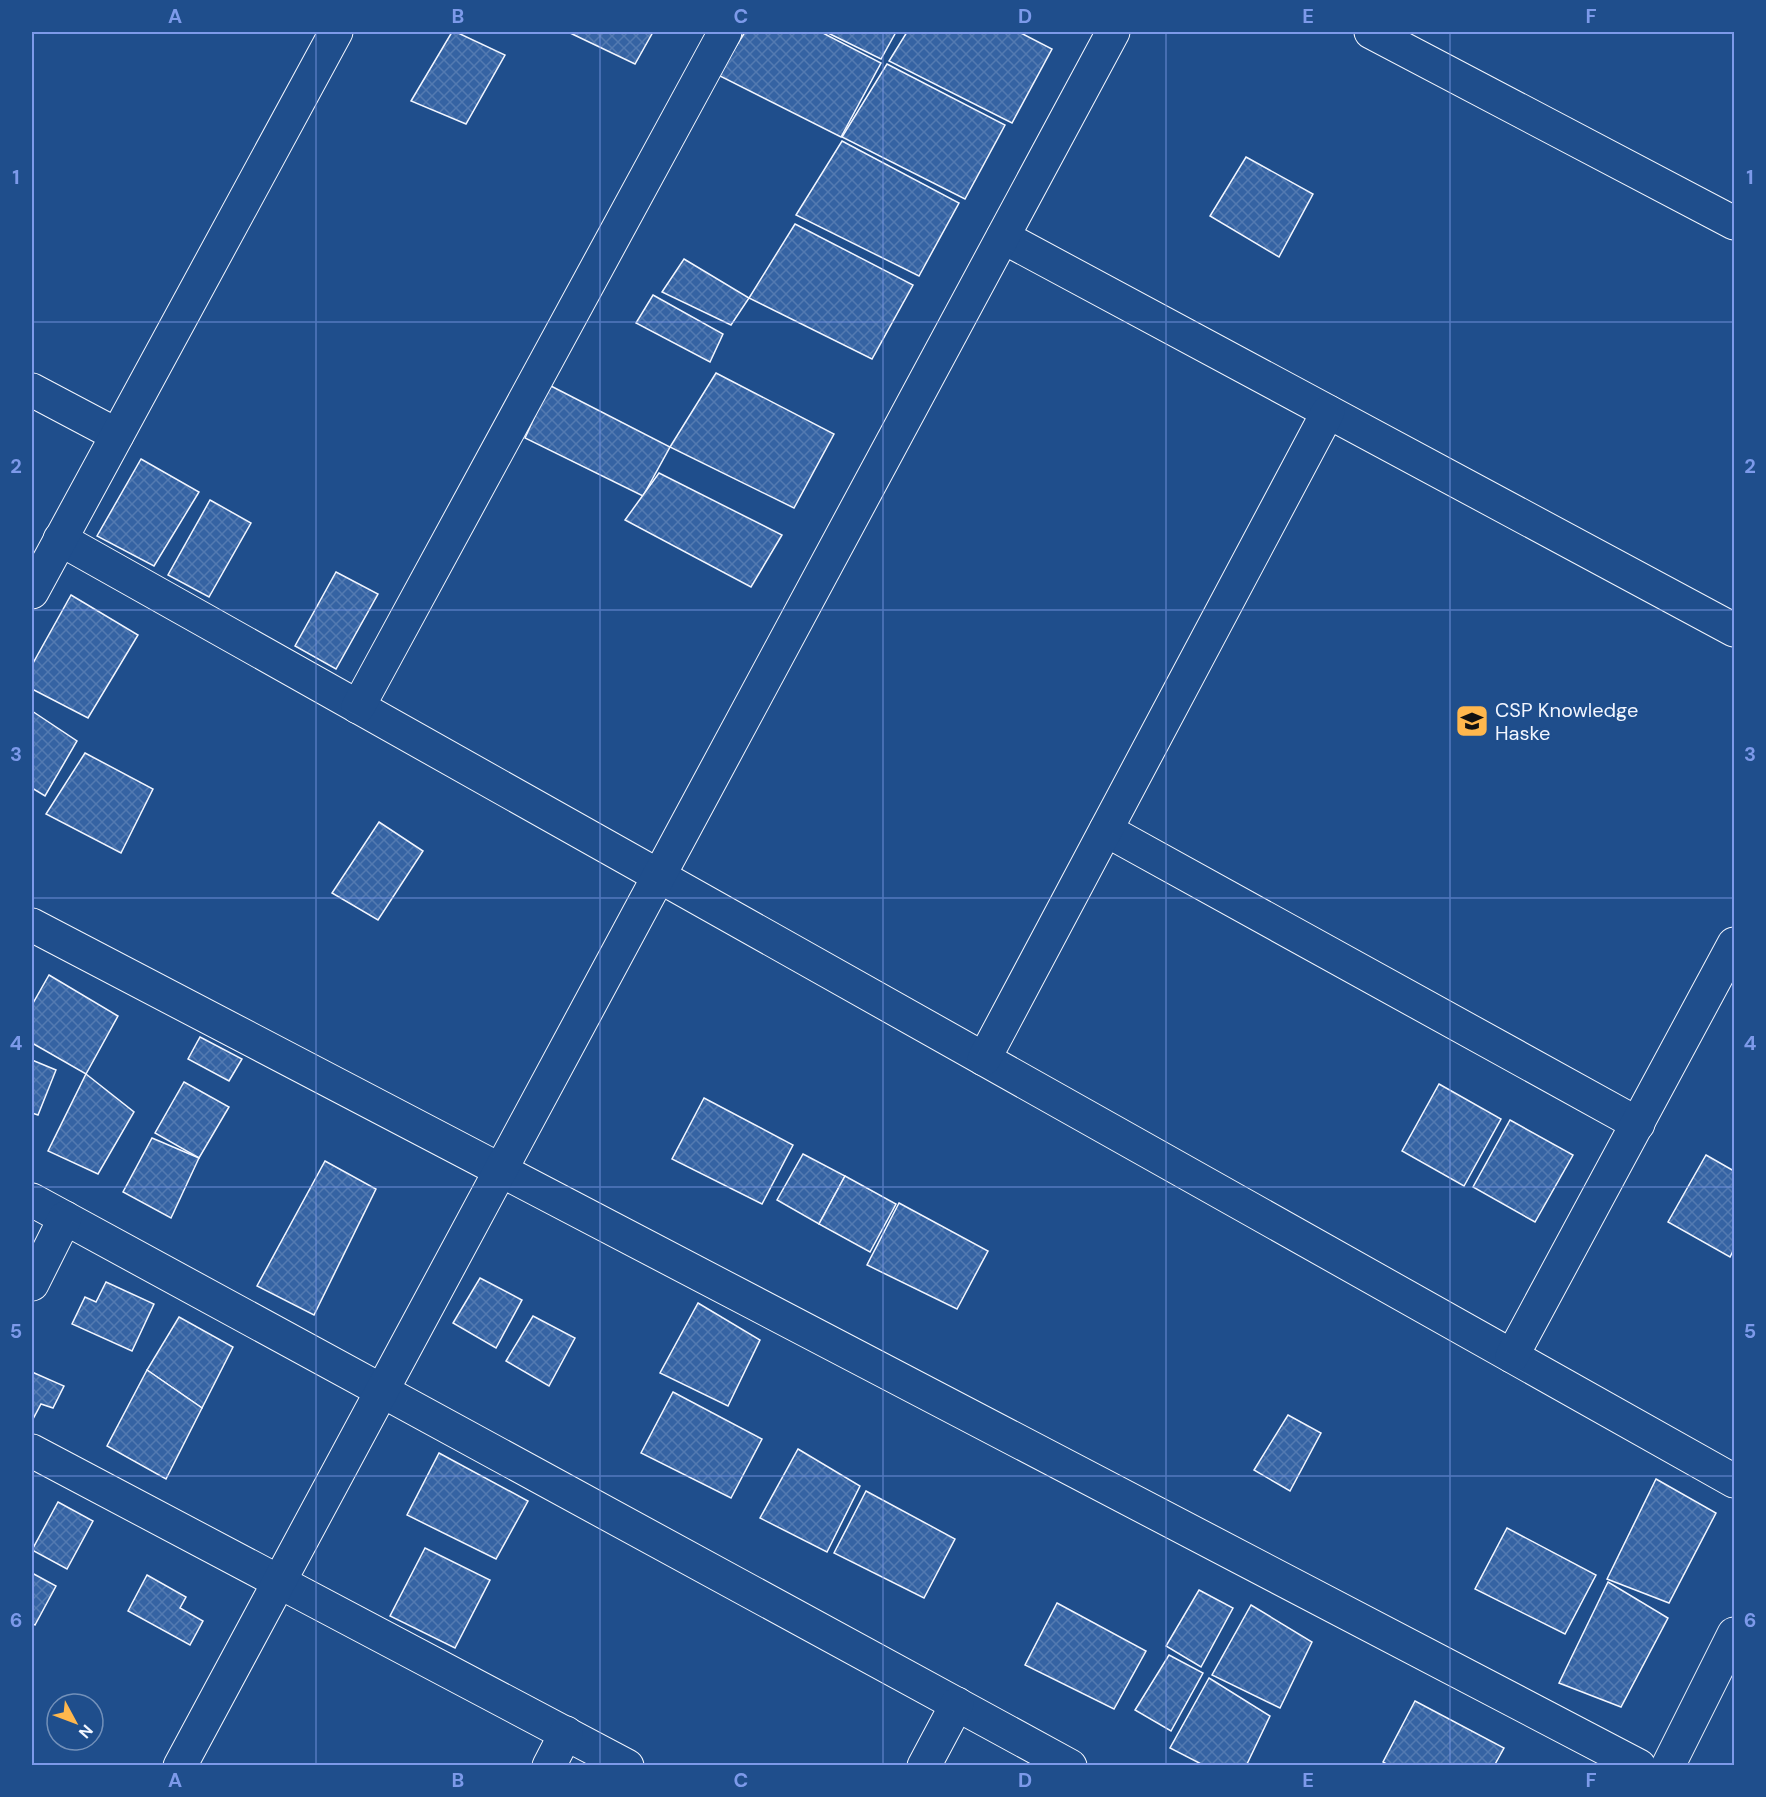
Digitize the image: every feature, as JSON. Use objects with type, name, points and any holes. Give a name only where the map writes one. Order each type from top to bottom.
[{"type":"street","points":[[32,592],[336,32]]},
{"type":"street","points":[[358,707],[725,32]]},
{"type":"street","points":[[180,1766],[1113,32]]},
{"type":"street","points":[[1371,32],[1734,223]]},
{"type":"street","points":[[1003,237],[1734,630]]},
{"type":"street","points":[[32,390],[117,435]]},
{"type":"street","points":[[984,1059],[1328,412]]},
{"type":"street","points":[[60,539],[1734,1481]]},
{"type":"street","points":[[1106,830],[1638,1124]]},
{"type":"street","points":[[32,925],[1639,1766]]},
{"type":"street","points":[[1512,1356],[1734,944]]},
{"type":"street","points":[[32,1200],[1070,1766]]},
{"type":"street","points":[[32,1284],[65,1218]]},
{"type":"street","points":[[32,1450],[627,1766]]},
{"type":"street","points":[[1668,1766],[1734,1634]]},
{"type":"street","points":[[924,1766],[957,1704]]},
{"type":"street","points":[[549,1766],[566,1733]]},
{"type":"building","points":[[452,32],[505,55],[466,124],[411,101]]},
{"type":"building","points":[[568,32],[653,32],[635,64]]},
{"type":"building","points":[[745,32],[821,32],[881,63],[841,137],[718,75]]},
{"type":"building","points":[[826,32],[896,32],[881,59]]},
{"type":"building","points":[[907,32],[1019,32],[1052,49],[1012,123],[889,61]]},
{"type":"building","points":[[887,64],[1005,125],[965,199],[842,137]]},
{"type":"building","points":[[842,141],[959,203],[919,276],[796,215]]},
{"type":"building","points":[[1246,157],[1313,194],[1279,257],[1210,216]]},
{"type":"building","points":[[795,224],[913,285],[872,359],[749,298]]},
{"type":"building","points":[[684,259],[749,298],[731,325],[662,292]]},
{"type":"building","points":[[653,295],[723,334],[710,362],[636,323]]},
{"type":"building","points":[[716,373],[834,434],[794,508],[670,447]]},
{"type":"building","points":[[549,385],[670,447],[643,496],[525,438]]},
{"type":"building","points":[[141,459],[199,492],[154,566],[97,536]]},
{"type":"building","points":[[659,473],[782,535],[751,587],[625,520]]},
{"type":"building","points":[[210,500],[251,523],[209,597],[168,575]]},
{"type":"building","points":[[336,572],[378,594],[336,669],[295,646]]},
{"type":"building","points":[[71,595],[138,635],[88,718],[32,689],[32,665]]},
{"type":"building","points":[[32,711],[77,741],[45,796],[32,788]]},
{"type":"building","points":[[85,753],[153,789],[121,853],[46,814]]},
{"type":"building","points":[[379,822],[423,851],[378,920],[332,893]]},
{"type":"building","points":[[49,975],[118,1016],[86,1074],[32,1043],[32,1005]]},
{"type":"building","points":[[200,1037],[242,1059],[229,1081],[188,1059]]},
{"type":"building","points":[[32,1060],[56,1070],[38,1115],[32,1113]]},
{"type":"building","points":[[86,1074],[134,1112],[98,1174],[48,1151]]},
{"type":"building","points":[[184,1082],[229,1107],[199,1158],[155,1133]]},
{"type":"building","points":[[1439,1084],[1501,1119],[1464,1186],[1402,1151]]},
{"type":"building","points":[[704,1098],[793,1145],[762,1204],[672,1159]]},
{"type":"building","points":[[1510,1120],[1573,1155],[1535,1222],[1473,1187]]},
{"type":"building","points":[[152,1138],[199,1158],[171,1218],[123,1192]]},
{"type":"building","points":[[803,1154],[845,1176],[819,1224],[777,1200]]},
{"type":"building","points":[[1706,1155],[1734,1171],[1734,1249],[1730,1257],[1668,1222]]},
{"type":"building","points":[[325,1161],[376,1189],[314,1315],[257,1286]]},
{"type":"building","points":[[845,1176],[896,1204],[870,1252],[819,1224]]},
{"type":"building","points":[[899,1203],[988,1251],[957,1309],[867,1265]]},
{"type":"building","points":[[480,1278],[522,1300],[496,1348],[453,1323]]},
{"type":"building","points":[[106,1282],[154,1304],[132,1351],[72,1324],[85,1297],[96,1302]]},
{"type":"building","points":[[698,1303],[760,1340],[728,1406],[660,1373]]},
{"type":"building","points":[[533,1316],[575,1338],[549,1386],[506,1361]]},
{"type":"building","points":[[179,1317],[233,1347],[202,1408],[147,1370]]},
{"type":"building","points":[[147,1370],[202,1408],[166,1479],[107,1446]]},
{"type":"building","points":[[32,1372],[64,1386],[53,1408],[41,1404],[32,1421]]},
{"type":"building","points":[[673,1392],[762,1439],[731,1498],[641,1453]]},
{"type":"building","points":[[1288,1415],[1321,1433],[1290,1491],[1254,1470]]},
{"type":"building","points":[[798,1449],[860,1486],[827,1552],[760,1518]]},
{"type":"building","points":[[439,1453],[528,1501],[496,1559],[407,1515]]},
{"type":"building","points":[[1656,1479],[1716,1513],[1669,1603],[1607,1579]]},
{"type":"building","points":[[866,1491],[955,1539],[924,1598],[834,1553]]},
{"type":"building","points":[[58,1502],[93,1521],[67,1569],[32,1550]]},
{"type":"building","points":[[1507,1528],[1596,1575],[1565,1634],[1475,1589]]},
{"type":"building","points":[[425,1548],[490,1580],[455,1648],[390,1616]]},
{"type":"building","points":[[32,1573],[56,1586],[35,1625],[32,1623]]},
{"type":"building","points":[[147,1575],[186,1597],[180,1608],[203,1621],[190,1645],[128,1611]]},
{"type":"building","points":[[1608,1582],[1668,1618],[1621,1707],[1559,1683]]},
{"type":"building","points":[[1199,1590],[1233,1608],[1201,1667],[1166,1646]]},
{"type":"building","points":[[1057,1603],[1146,1651],[1114,1709],[1025,1665]]},
{"type":"building","points":[[1251,1605],[1312,1642],[1280,1708],[1212,1675]]},
{"type":"building","points":[[1169,1655],[1203,1673],[1171,1731],[1135,1710]]},
{"type":"building","points":[[1209,1678],[1270,1716],[1246,1766],[1205,1766],[1170,1748]]},
{"type":"building","points":[[1415,1701],[1504,1748],[1494,1766],[1390,1766],[1383,1762]]},
{"type":"place","name":"CSP Knowledge Haske","points":[[1472,721]]}]
